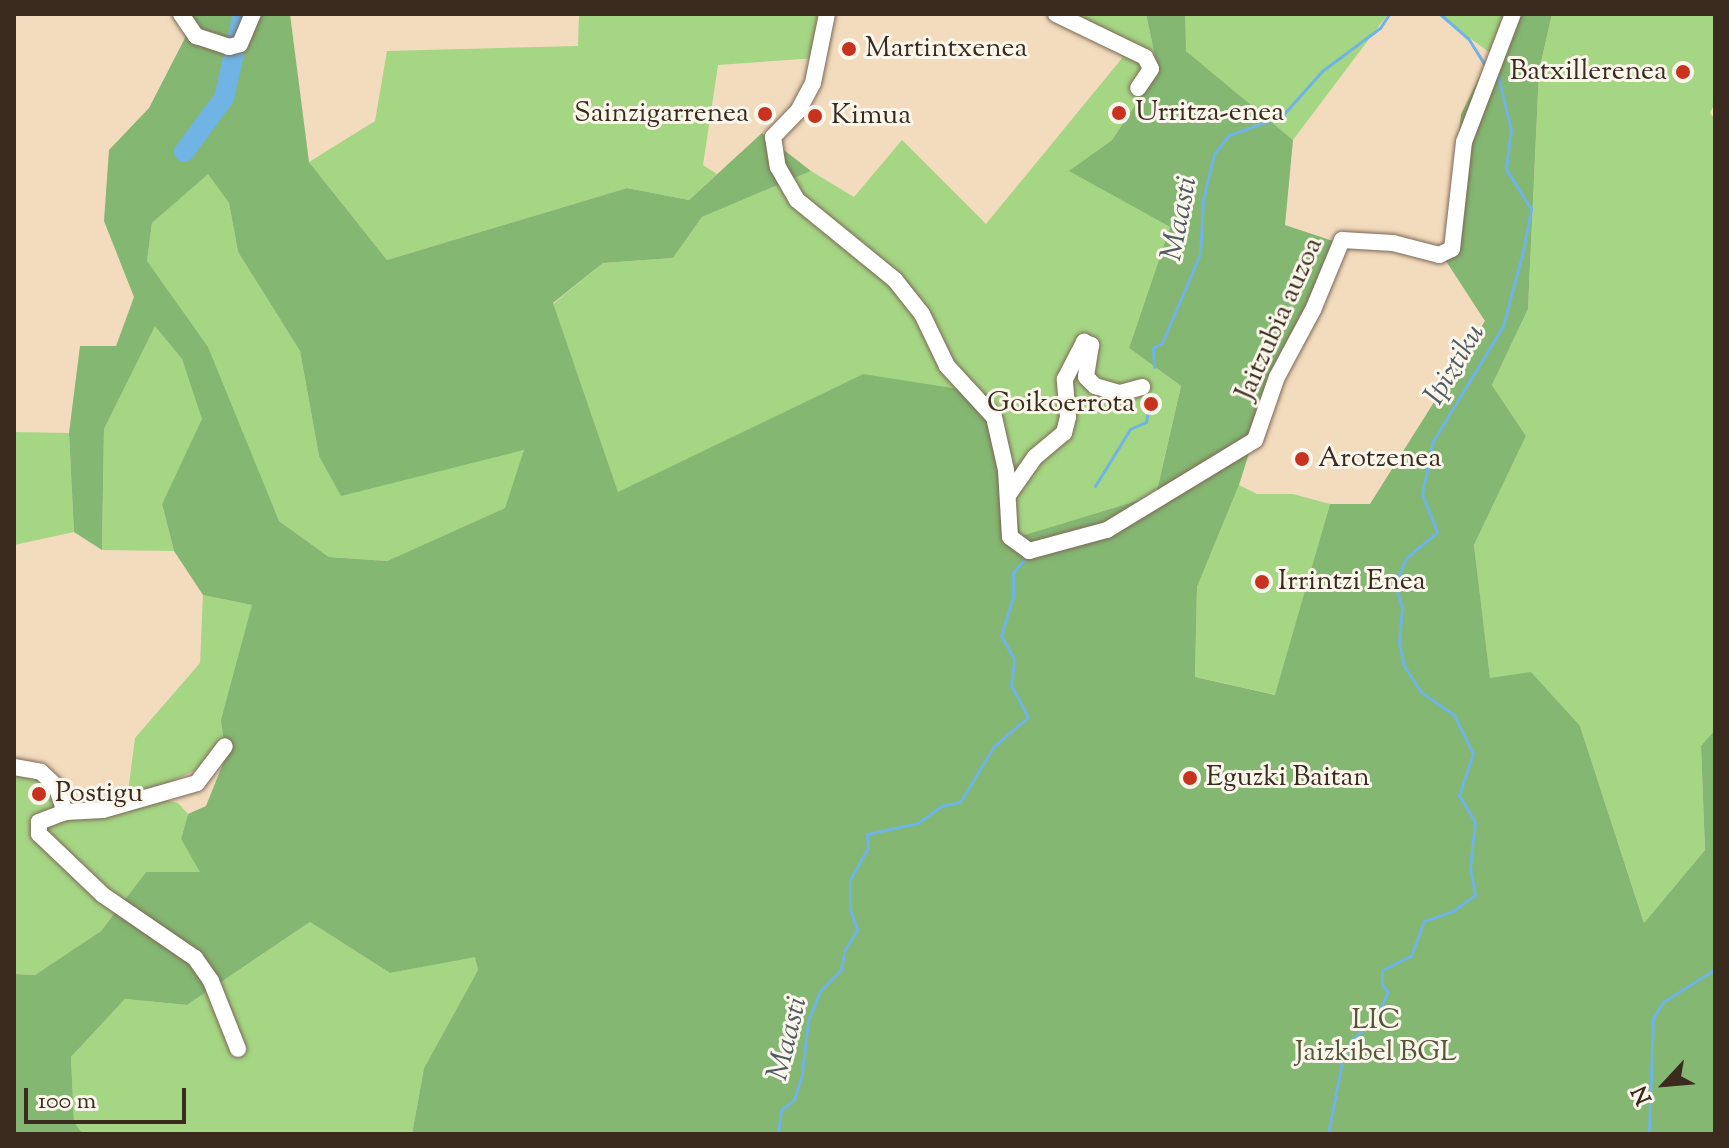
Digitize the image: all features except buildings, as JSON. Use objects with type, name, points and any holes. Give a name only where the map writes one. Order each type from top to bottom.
[{"type":"street","points":[[181,14],[196,36],[229,47],[240,44],[253,14]]},
{"type":"street","points":[[827,14],[813,83],[798,111],[773,137],[778,167],[797,200],[895,280],[922,314],[947,366],[994,417],[1009,494]]},
{"type":"street","points":[[1056,14],[1145,57],[1151,69],[1138,88]]},
{"type":"street","name":"Jaitzubia auzoa","points":[[1009,494],[1010,537],[1019,548],[1048,548],[1107,530],[1255,440],[1277,377],[1313,310],[1342,240],[1393,243],[1439,255],[1452,249],[1464,142],[1513,14]]},
{"type":"street","points":[[1009,494],[1035,457],[1064,433],[1068,417],[1065,379],[1084,342],[1091,345],[1086,377],[1095,386],[1120,393],[1142,387]]},
{"type":"street","points":[[225,746],[197,783],[103,810],[65,812],[39,822],[39,834],[103,895],[195,958],[211,981],[238,1049]]},
{"type":"street","points":[[14,767],[41,772],[56,786],[65,812]]},
{"type":"green space","name":"LIC Jaizkibel BGL","points":[[183,14],[290,14],[309,162],[387,260],[627,188],[689,200],[762,133],[811,171],[702,217],[673,258],[603,263],[553,303],[618,492],[863,374],[990,394],[1021,536],[1156,495],[1181,386],[1129,348],[1170,227],[1069,171],[1112,140],[1158,70],[1146,14],[1185,14],[1186,51],[1293,140],[1285,225],[1339,243],[1280,354],[1239,485],[1197,587],[1195,677],[1275,695],[1330,504],[1370,504],[1485,321],[1446,261],[1461,114],[1511,14],[1552,14],[1539,71],[1528,309],[1492,385],[1526,436],[1474,545],[1490,678],[1531,672],[1580,726],[1644,923],[1705,850],[1701,746],[1715,730],[1715,1134],[412,1134],[424,1068],[478,970],[475,957],[390,973],[310,922],[187,1005],[125,999],[71,1057],[74,1122],[83,1134],[14,1134],[14,974],[35,975],[101,931],[146,872],[200,872],[181,839],[188,814],[206,806],[226,756],[221,720],[252,605],[203,595],[174,551],[162,504],[202,419],[182,359],[155,326],[104,429],[102,550],[74,532],[69,433],[80,346],[116,346],[134,297],[104,221],[109,150],[149,108],[185,38]],"holes":[[[208,174],[229,203],[238,252],[300,351],[319,456],[341,496],[524,450],[505,508],[387,561],[329,557],[279,521],[208,347],[147,261],[152,223]]]},
{"type":"green space","points":[[579,14],[821,14],[816,58],[718,65],[703,165],[717,174],[689,200],[627,188],[387,260],[309,162],[375,121],[387,51],[578,46]]},
{"type":"green space","points":[[1050,14],[1146,14],[1158,69],[1112,140],[1070,171],[1170,227],[1129,348],[1181,386],[1156,495],[1021,536],[863,374],[618,493],[553,304],[603,263],[673,258],[702,217],[811,171],[854,197],[902,140],[986,224],[1123,57]]},
{"type":"green space","points":[[1182,14],[1388,14],[1293,140],[1182,48]]},
{"type":"green space","points":[[1437,14],[1511,14],[1493,55]]},
{"type":"green space","points":[[1552,14],[1715,14],[1715,103],[1710,113],[1715,119],[1715,730],[1701,747],[1705,850],[1644,923],[1580,726],[1490,679],[1474,545],[1526,436],[1492,385],[1528,309],[1539,71]]},
{"type":"green space","points":[[208,173],[229,203],[238,252],[300,351],[319,456],[462,462],[525,450],[505,508],[387,561],[329,557],[279,521],[147,261],[152,223]]},
{"type":"green space","points":[[155,325],[182,359],[203,419],[162,504],[174,551],[102,550],[104,429]]},
{"type":"green space","points":[[14,432],[69,433],[74,532],[14,545]]},
{"type":"green space","points":[[1239,485],[1257,494],[1293,494],[1330,504],[1276,695],[1195,677],[1197,587]]},
{"type":"green space","points":[[203,595],[252,605],[226,756],[157,788],[161,799],[178,803],[188,814],[181,839],[201,872],[146,872],[101,931],[35,975],[14,974],[14,765],[47,765],[74,804],[127,800],[135,738],[200,663]]},
{"type":"green space","points":[[310,922],[390,973],[475,956],[478,970],[424,1068],[412,1134],[83,1134],[74,1122],[71,1057],[125,999],[187,1005]]},
{"type":"waterway","points":[[184,152],[224,98],[243,14]]},
{"type":"waterway","name":"Maasti","points":[[1154,367],[1153,348],[1162,343],[1200,254],[1203,200],[1214,154],[1229,135],[1282,116],[1322,71],[1380,28],[1389,14]]},
{"type":"waterway","name":"Ipiztiku","points":[[1440,14],[1468,38],[1485,65]]},
{"type":"waterway","name":"Ipiztiku","points":[[1378,1013],[1388,992],[1382,985],[1382,970],[1411,956],[1424,921],[1453,911],[1475,895],[1470,867],[1475,822],[1459,795],[1473,754],[1454,715],[1421,692],[1404,666],[1399,642],[1402,608],[1395,583],[1406,558],[1437,532],[1422,494],[1433,441],[1503,326],[1523,251],[1531,209],[1506,169],[1511,130],[1498,76]]},
{"type":"waterway","name":"Maasti","points":[[1095,486],[1130,429],[1146,422],[1148,410]]},
{"type":"waterway","name":"Maasti","points":[[844,951],[857,930],[850,908],[850,880],[868,848],[867,834],[918,823],[941,806],[960,802],[994,746],[1028,717],[1011,685],[1014,659],[1001,636],[1013,597],[1013,573],[1027,556]]},
{"type":"waterway","name":"Maasti","points":[[778,1134],[781,1110],[794,1100],[802,1073],[808,1021],[820,991],[841,969],[844,954]]},
{"type":"waterway","points":[[1649,1132],[1653,1018],[1663,1002],[1715,969]]},
{"type":"waterway","name":"Ipiztiku","points":[[1328,1134],[1342,1062],[1352,1040],[1377,1016]]},
{"type":"place","name":"Martintxenea","points":[[849,49]]},
{"type":"place","name":"Batxillerenea","points":[[1683,72]]},
{"type":"place","name":"Urritza-enea","points":[[1119,113]]},
{"type":"place","name":"Sainzigarrenea","points":[[765,114]]},
{"type":"place","name":"Kimua","points":[[815,116]]},
{"type":"place","name":"Goikoerrota","points":[[1151,404]]},
{"type":"place","name":"Arotzenea","points":[[1302,459]]},
{"type":"place","name":"Irrintzi Enea","points":[[1262,582]]},
{"type":"place","name":"Eguzki Baitan","points":[[1190,778]]},
{"type":"place","name":"Postigu","points":[[39,794]]}]
